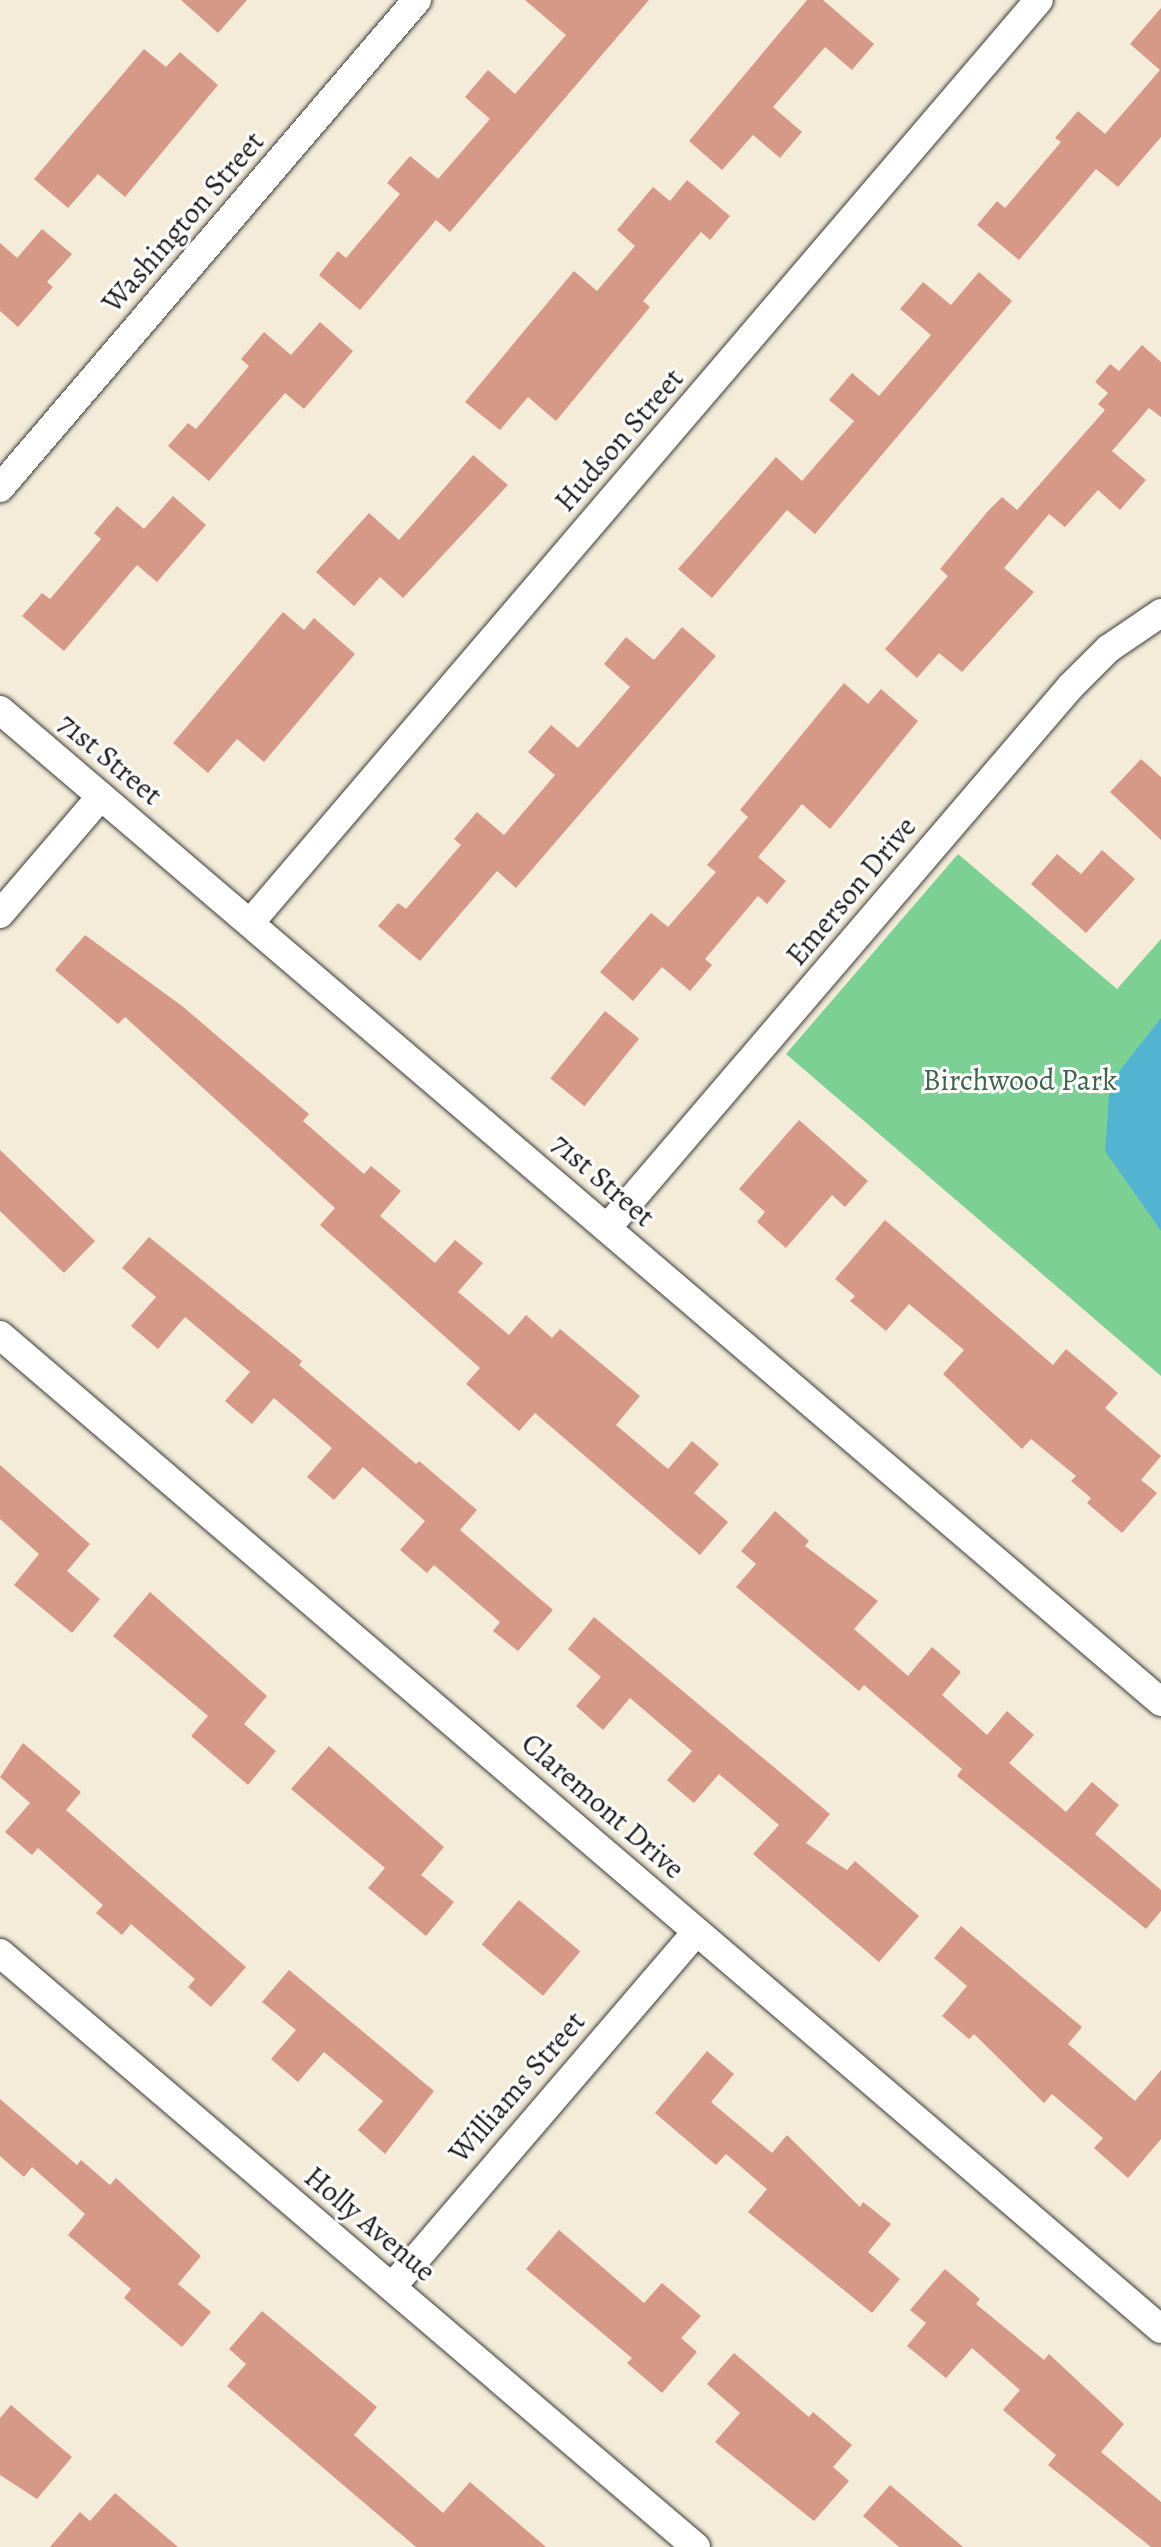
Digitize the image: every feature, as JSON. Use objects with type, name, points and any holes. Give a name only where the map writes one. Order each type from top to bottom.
[{"type":"street","name":"Washington Street","points":[[0,488],[417,0]]},
{"type":"street","name":"Hudson Street","points":[[250,923],[1039,0]]},
{"type":"street","name":"Emerson Drive","points":[[607,1228],[1070,687],[1108,649],[1161,613]]},
{"type":"street","name":"71st Street","points":[[0,710],[1161,1702]]},
{"type":"street","points":[[0,914],[101,796]]},
{"type":"street","name":"Claremont Drive","points":[[0,1335],[1161,2329]]},
{"type":"street","name":"Williams Street","points":[[392,2287],[696,1932]]},
{"type":"street","name":"Holly Avenue","points":[[0,1953],[696,2547]]},
{"type":"green space","name":"Birchwood Park","points":[[958,854],[1117,989],[1161,939],[1161,1376],[786,1054]]},
{"type":"water","points":[[1161,1018],[1161,1231],[1105,1151],[1110,1083]]},
{"type":"building","points":[[181,0],[247,0],[218,33]]},
{"type":"building","points":[[525,0],[649,0],[450,232],[436,220],[360,310],[319,275],[338,251],[346,258],[400,194],[387,183],[410,156],[438,179],[490,119],[465,97],[488,70],[515,94],[566,35]]},
{"type":"building","points":[[807,0],[823,0],[874,44],[852,70],[825,47],[773,107],[802,132],[780,158],[753,135],[722,170],[689,141]]},
{"type":"building","points":[[1161,8],[1161,137],[1118,187],[1096,169],[1019,260],[977,225],[997,201],[1005,208],[1061,142],[1055,138],[1078,111],[1105,134],[1160,70],[1130,44]]},
{"type":"building","points":[[144,49],[166,67],[180,52],[218,85],[125,197],[98,174],[68,208],[34,179]]},
{"type":"building","points":[[687,180],[730,216],[710,240],[701,232],[643,301],[650,307],[556,421],[528,397],[500,430],[465,402],[574,271],[597,291],[635,246],[617,230],[653,187],[670,201]]},
{"type":"building","points":[[42,229],[72,254],[47,282],[53,287],[18,327],[0,311],[0,243],[17,258]]},
{"type":"building","points":[[979,272],[1012,301],[815,534],[787,510],[712,598],[678,569],[776,457],[802,481],[854,421],[829,400],[852,373],[879,396],[931,335],[900,309],[923,282],[951,305]]},
{"type":"building","points":[[320,322],[353,351],[304,409],[285,393],[209,481],[168,446],[188,423],[196,429],[249,366],[241,359],[264,332],[291,355]]},
{"type":"building","points":[[1142,345],[1161,362],[1161,417],[1149,408],[1112,451],[1146,480],[1120,510],[1098,490],[1065,527],[1049,514],[1004,568],[1034,592],[962,672],[939,653],[917,678],[885,649],[948,576],[940,569],[988,511],[1002,497],[1017,510],[1105,410],[1098,404],[1108,393],[1095,382],[1110,364],[1119,371]]},
{"type":"building","points":[[473,455],[508,485],[403,598],[380,577],[354,606],[316,572],[369,513],[399,540]]},
{"type":"building","points":[[173,496],[206,525],[157,582],[137,565],[64,651],[22,616],[42,593],[50,599],[101,539],[94,533],[117,506],[144,529]]},
{"type":"building","points":[[283,612],[304,630],[314,618],[355,654],[264,762],[237,739],[208,773],[173,743]]},
{"type":"building","points":[[682,627],[716,656],[516,888],[497,871],[420,961],[378,926],[398,903],[406,909],[461,845],[454,839],[477,812],[504,835],[555,775],[528,752],[551,725],[578,748],[630,687],[604,664],[626,637],[654,660]]},
{"type":"building","points":[[844,683],[868,704],[881,689],[918,721],[830,829],[802,804],[758,857],[786,881],[767,904],[758,896],[705,959],[712,965],[690,991],[662,967],[633,1001],[600,972],[651,913],[668,927],[716,872],[707,865],[748,817],[740,810]]},
{"type":"building","points":[[1141,759],[1161,777],[1161,840],[1110,792]]},
{"type":"building","points":[[1102,850],[1135,879],[1086,933],[1031,884],[1057,854],[1081,874]]},
{"type":"building","points":[[85,935],[182,1006],[309,1114],[303,1121],[364,1174],[371,1166],[401,1191],[380,1216],[435,1263],[455,1240],[483,1263],[458,1292],[509,1335],[526,1315],[552,1338],[560,1329],[640,1396],[616,1425],[668,1469],[692,1441],[719,1464],[694,1493],[728,1522],[700,1555],[535,1413],[519,1431],[466,1384],[480,1368],[320,1225],[335,1208],[125,1017],[118,1024],[55,970]]},
{"type":"building","points":[[605,1011],[639,1039],[584,1106],[550,1079]]},
{"type":"building","points":[[799,1120],[868,1181],[845,1207],[832,1195],[786,1248],[757,1222],[765,1212],[739,1189]]},
{"type":"building","points":[[0,1150],[95,1241],[64,1273],[0,1211]]},
{"type":"building","points":[[885,1220],[1053,1365],[1066,1349],[1118,1393],[1105,1408],[1161,1456],[1141,1480],[1157,1493],[1122,1533],[1087,1503],[1091,1498],[1071,1481],[1076,1476],[1031,1439],[1022,1449],[943,1374],[964,1350],[909,1304],[886,1331],[850,1301],[855,1296],[835,1279]]},
{"type":"building","points":[[149,1237],[302,1361],[299,1365],[416,1464],[419,1461],[477,1510],[460,1530],[553,1610],[518,1651],[493,1631],[500,1622],[434,1565],[427,1573],[400,1550],[425,1521],[363,1467],[334,1500],[307,1477],[332,1448],[274,1398],[252,1424],[225,1401],[250,1372],[185,1317],[158,1349],[131,1326],[156,1297],[122,1268]]},
{"type":"building","points":[[0,1465],[90,1544],[67,1571],[100,1599],[72,1633],[14,1585],[39,1554],[0,1519]]},
{"type":"building","points":[[775,1511],[809,1541],[805,1546],[878,1601],[854,1629],[908,1676],[932,1647],[961,1672],[942,1695],[987,1735],[1007,1711],[1034,1735],[1009,1763],[1066,1812],[1092,1782],[1119,1805],[1095,1834],[1161,1890],[1161,1911],[1146,1929],[957,1776],[962,1769],[864,1685],[859,1691],[736,1587],[756,1564],[741,1551]]},
{"type":"building","points":[[150,1592],[267,1696],[244,1724],[276,1751],[248,1785],[191,1736],[208,1716],[113,1636]]},
{"type":"building","points":[[594,1617],[830,1814],[806,1843],[847,1870],[855,1861],[919,1916],[879,1962],[753,1854],[779,1825],[719,1774],[694,1803],[667,1780],[692,1751],[630,1698],[603,1730],[576,1706],[601,1677],[568,1649]]},
{"type":"building","points":[[23,1743],[81,1792],[66,1810],[246,1967],[211,2007],[188,1987],[195,1979],[131,1924],[122,1935],[96,1913],[103,1905],[38,1848],[32,1855],[5,1832],[30,1803],[0,1777]]},
{"type":"building","points":[[329,1746],[444,1847],[421,1875],[454,1902],[426,1936],[368,1888],[385,1868],[291,1789]]},
{"type":"building","points":[[519,1900],[580,1951],[543,1996],[482,1944]]},
{"type":"building","points":[[961,1926],[1082,2027],[1068,2044],[1135,2101],[1161,2070],[1161,2139],[1128,2178],[1094,2148],[1103,2138],[1052,2094],[1044,2103],[974,2034],[969,2039],[942,2016],[967,1986],[934,1958]]},
{"type":"building","points":[[289,1970],[434,2091],[385,2154],[358,2130],[383,2101],[324,2052],[298,2082],[271,2059],[296,2030],[262,2002]]},
{"type":"building","points":[[707,2051],[734,2074],[711,2102],[772,2153],[787,2135],[860,2207],[863,2202],[891,2224],[868,2252],[900,2279],[872,2313],[748,2212],[767,2189],[726,2154],[716,2165],[655,2113]]},
{"type":"building","points":[[0,2099],[77,2165],[81,2160],[110,2185],[116,2178],[201,2256],[178,2284],[211,2312],[182,2347],[124,2298],[131,2289],[68,2235],[85,2214],[32,2167],[24,2177],[0,2156]]},
{"type":"building","points":[[559,2230],[644,2303],[662,2283],[701,2316],[681,2338],[697,2352],[662,2393],[627,2363],[632,2358],[526,2269]]},
{"type":"building","points":[[945,2269],[980,2299],[976,2304],[1044,2360],[1049,2354],[1124,2424],[1101,2452],[1161,2502],[1161,2547],[1151,2547],[1048,2465],[1056,2455],[1003,2410],[1020,2390],[972,2348],[946,2378],[907,2346],[926,2323],[910,2310]]},
{"type":"building","points":[[262,2311],[377,2407],[354,2435],[443,2513],[470,2482],[546,2547],[416,2547],[227,2386],[246,2364],[229,2349]]},
{"type":"building","points":[[734,2353],[809,2417],[813,2412],[852,2445],[833,2467],[849,2481],[814,2521],[715,2442],[740,2413],[707,2384]]},
{"type":"building","points":[[11,2405],[72,2457],[37,2499],[0,2475],[0,2418]]},
{"type":"building","points":[[890,2485],[963,2547],[899,2547],[863,2516]]},
{"type":"building","points":[[115,2493],[178,2547],[50,2547],[80,2512],[90,2521]]}]
